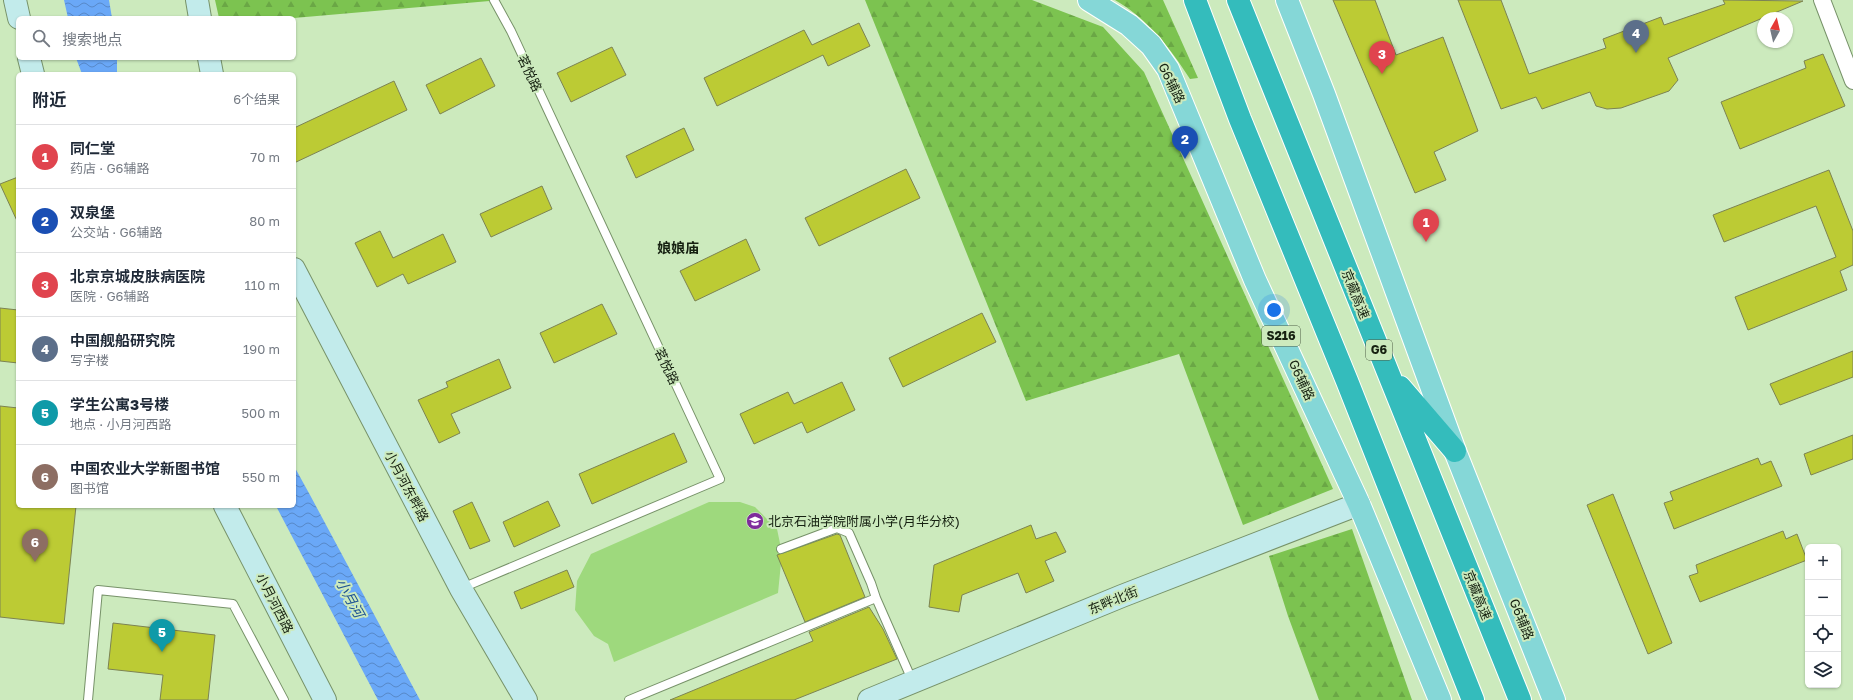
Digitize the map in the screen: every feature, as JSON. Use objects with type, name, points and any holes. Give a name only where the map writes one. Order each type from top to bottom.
[{"type":"highway","points":[[1180,0],[1240,119]]},
{"type":"highway","points":[[1195,0],[1240,119],[1347,381],[1473,700]]},
{"type":"highway","name":"京藏高速","points":[[1238,0],[1520,700]]},
{"type":"highway","points":[[1388,372],[1455,452]]},
{"type":"main road","name":"G6辅路","points":[[1089,0],[1129,25],[1151,44],[1168,68],[1255,280],[1360,504],[1440,700]]},
{"type":"main road","name":"G6辅路","points":[[1287,0],[1324,94],[1455,452],[1554,700]]},
{"type":"street","points":[[15,0],[19,16]]},
{"type":"street","points":[[197,0],[200,16]]},
{"type":"street","points":[[1822,0],[1853,81]]},
{"type":"street","points":[[30,60],[32,72]]},
{"type":"street","points":[[209,60],[212,72]]},
{"type":"street","name":"小月河东畔路","points":[[296,273],[461,589],[526,700]]},
{"type":"street","name":"东畔北街","points":[[869,700],[912,681],[1122,596],[1360,504]]},
{"type":"street","name":"小月河西路","points":[[226,508],[325,700]]},
{"type":"lane","name":"茗悦路","points":[[461,589],[720,479],[514,38],[494,0]]},
{"type":"lane","points":[[781,550],[837,528],[849,533],[912,681]]},
{"type":"lane","points":[[88,700],[98,590],[233,604],[284,700]]},
{"type":"lane","points":[[629,700],[876,598]]},
{"type":"green space","points":[[215,0],[501,0],[296,18],[296,16],[219,16]]},
{"type":"green space","points":[[865,0],[1032,0],[1103,27],[1144,72],[1333,489],[1243,525],[1179,354],[1026,401]]},
{"type":"green space","points":[[1115,0],[1163,0],[1198,78],[1190,79],[1166,45],[1148,25]]},
{"type":"green space","points":[[709,502],[740,502],[755,507],[777,529],[782,553],[778,593],[614,662],[608,644],[594,636],[575,610],[577,581],[591,554]]},
{"type":"green space","points":[[1352,529],[1412,700],[1319,700],[1288,616],[1269,556]]},
{"type":"water","points":[[64,0],[109,0],[112,16],[68,16]]},
{"type":"water","points":[[77,60],[117,60],[117,72],[81,72]]},
{"type":"water","name":"小月河","points":[[296,470],[420,700],[378,700],[277,508],[296,508]]},
{"type":"building","points":[[1333,0],[1375,0],[1396,55],[1443,37],[1478,131],[1434,152],[1446,180],[1415,193]]},
{"type":"building","points":[[1458,0],[1501,0],[1529,74],[1606,48],[1603,39],[1661,17],[1664,25],[1725,4],[1723,0],[1803,1],[1777,12],[1757,12],[1757,20],[1668,58],[1678,80],[1669,91],[1621,108],[1607,109],[1596,106],[1590,92],[1542,109],[1536,97],[1501,109]]},
{"type":"building","points":[[859,23],[870,46],[828,66],[823,55],[717,106],[704,78],[804,30],[812,45]]},
{"type":"building","points":[[612,47],[626,75],[571,102],[557,73]]},
{"type":"building","points":[[1823,54],[1845,106],[1740,149],[1721,102],[1806,68],[1804,61]]},
{"type":"building","points":[[481,58],[495,86],[440,114],[426,85]]},
{"type":"building","points":[[394,81],[407,110],[296,162],[296,127]]},
{"type":"building","points":[[684,128],[694,150],[636,178],[626,156]]},
{"type":"building","points":[[906,169],[920,198],[819,246],[805,218]]},
{"type":"building","points":[[1829,170],[1853,231],[1853,265],[1840,271],[1847,290],[1748,330],[1735,297],[1836,257],[1816,206],[1724,242],[1713,215]]},
{"type":"building","points":[[16,178],[16,219],[0,184]]},
{"type":"building","points":[[542,186],[552,209],[491,237],[480,214]]},
{"type":"building","points":[[380,231],[393,258],[443,234],[456,262],[408,284],[403,274],[377,287],[355,243]]},
{"type":"building","points":[[746,239],[760,270],[695,301],[680,271]]},
{"type":"building","points":[[602,304],[617,334],[554,363],[540,333]]},
{"type":"building","points":[[0,308],[16,310],[16,363],[0,361]]},
{"type":"building","points":[[982,313],[996,342],[903,387],[889,358]]},
{"type":"building","points":[[1853,351],[1853,377],[1780,405],[1770,384]]},
{"type":"building","points":[[499,359],[511,388],[451,414],[460,433],[439,443],[418,400],[448,387],[446,382]]},
{"type":"building","points":[[842,382],[855,410],[807,433],[802,422],[754,444],[740,414],[788,392],[794,404]]},
{"type":"building","points":[[0,406],[16,408],[16,508],[76,508],[64,624],[0,617]]},
{"type":"building","points":[[674,433],[687,462],[592,504],[579,474]]},
{"type":"building","points":[[1853,435],[1853,459],[1811,475],[1804,454]]},
{"type":"building","points":[[1758,458],[1761,465],[1771,461],[1782,486],[1674,529],[1664,503],[1673,500],[1670,492]]},
{"type":"building","points":[[1613,494],[1672,643],[1648,654],[1587,505]]},
{"type":"building","points":[[548,501],[560,526],[514,547],[503,522]]},
{"type":"building","points":[[472,502],[490,541],[470,549],[453,511]]},
{"type":"building","points":[[1031,525],[1036,539],[1056,532],[1066,552],[1045,561],[1054,581],[1026,593],[1018,573],[962,595],[959,612],[929,607],[934,565]]},
{"type":"building","points":[[1783,531],[1786,539],[1797,534],[1805,555],[1805,561],[1700,602],[1689,576],[1698,573],[1696,565]]},
{"type":"building","points":[[837,534],[840,535],[865,597],[805,622],[777,555]]},
{"type":"building","points":[[567,570],[574,587],[521,609],[514,592]]},
{"type":"building","points":[[869,607],[883,629],[897,659],[794,700],[670,700],[813,641],[809,632]]},
{"type":"building","points":[[113,623],[215,635],[208,700],[160,700],[163,675],[108,669]]},
{"type":"place","name":"中国舰船研究院","points":[[1636,53]]},
{"type":"place","name":"北京京城皮肤病医院","points":[[1382,74]]},
{"type":"place","name":"双泉堡","points":[[1185,159]]},
{"type":"place","name":"同仁堂","points":[[1426,242]]},
{"type":"place","name":"北京石油学院附属小学(月华分校)","points":[[755,521]]},
{"type":"place","name":"中国农业大学新图书馆","points":[[35,562]]},
{"type":"place","name":"学生公寓3号楼","points":[[162,652]]},
{"type":"district","name":"娘娘庙","points":[[678,248]]}]
